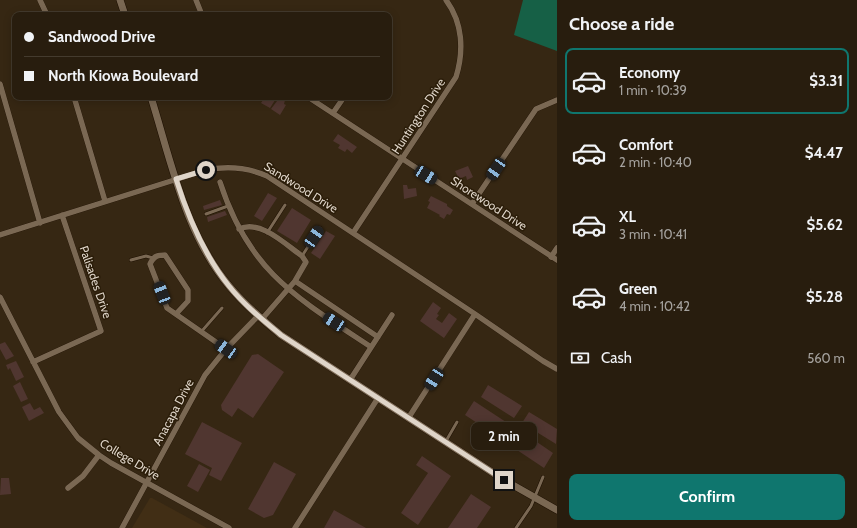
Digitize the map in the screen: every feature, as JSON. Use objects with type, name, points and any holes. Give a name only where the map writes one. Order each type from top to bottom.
[{"type":"street","points":[[40,0],[46,12]]},
{"type":"street","points":[[120,0],[124,12]]},
{"type":"street","points":[[196,0],[201,12]]},
{"type":"street","name":"Huntington Drive","points":[[353,233],[456,77],[459,68],[461,43],[460,33],[457,19],[446,0]]},
{"type":"street","points":[[0,84],[40,222]]},
{"type":"street","points":[[75,100],[105,201]]},
{"type":"street","points":[[152,100],[188,216],[205,250],[229,286],[260,318],[281,335],[350,380],[534,498],[557,510]]},
{"type":"street","name":"Shorewood Drive","points":[[313,100],[402,160],[557,260]]},
{"type":"street","points":[[333,113],[342,100]]},
{"type":"street","points":[[472,204],[536,109],[557,100]]},
{"type":"street","name":"Sandwood Drive","points":[[0,235],[206,170],[224,167],[250,170],[267,176],[557,369]]},
{"type":"street","points":[[220,182],[228,206],[239,229],[254,253],[288,290],[371,347]]},
{"type":"street","name":"Palisades Drive","points":[[33,362],[101,331],[62,215]]},
{"type":"street","points":[[239,229],[246,226],[255,226],[302,256]]},
{"type":"street","points":[[551,256],[557,248]]},
{"type":"street","points":[[176,314],[188,300],[188,290],[165,255],[158,255],[153,258],[150,264],[168,308],[176,314],[201,332],[226,349]]},
{"type":"street","name":"Anacapa Drive","points":[[122,528],[148,483],[205,375],[226,349],[288,290],[306,262],[302,256]]},
{"type":"street","points":[[295,281],[378,337]]},
{"type":"street","name":"College Drive","points":[[0,297],[59,412],[78,438],[99,455],[229,528]]},
{"type":"street","points":[[409,417],[475,314]]},
{"type":"street","points":[[350,380],[392,315]]},
{"type":"street","points":[[295,528],[378,398]]},
{"type":"street","points":[[68,488],[83,476],[99,455]]},
{"type":"lane","points":[[267,233],[285,205]]},
{"type":"lane","points":[[206,214],[228,206]]},
{"type":"lane","points":[[302,256],[320,228]]},
{"type":"lane","points":[[131,260],[146,256],[153,258]]},
{"type":"lane","points":[[201,332],[222,308]]},
{"type":"lane","points":[[445,441],[457,422]]},
{"type":"lane","points":[[516,528],[531,506],[543,477]]},
{"type":"shaded area","points":[[150,498],[152,498],[207,528],[132,528]]},
{"type":"green space","points":[[523,0],[557,0],[557,51],[514,35]]},
{"type":"building","points":[[263,100],[275,100],[270,108],[261,103]]},
{"type":"building","points":[[278,100],[285,100],[284,104],[286,105],[280,115],[271,109]]},
{"type":"building","points":[[338,134],[357,147],[352,153],[347,149],[345,152],[338,148],[340,145],[333,141]]},
{"type":"building","points":[[468,166],[473,177],[467,180],[466,176],[459,179],[455,171]]},
{"type":"building","points":[[403,185],[407,185],[408,189],[416,188],[417,196],[404,199]]},
{"type":"building","points":[[268,193],[277,198],[262,221],[254,216]]},
{"type":"building","points":[[431,196],[447,204],[447,206],[453,210],[450,215],[447,214],[444,219],[427,208],[430,202],[428,201]]},
{"type":"building","points":[[220,200],[222,205],[204,210],[203,206]]},
{"type":"building","points":[[292,208],[311,220],[297,243],[277,231]]},
{"type":"building","points":[[225,211],[227,215],[208,222],[207,217]]},
{"type":"building","points":[[326,231],[335,236],[320,259],[311,253]]},
{"type":"building","points":[[433,302],[441,308],[436,319],[442,323],[449,313],[457,319],[444,338],[420,321]]},
{"type":"building","points":[[5,342],[14,356],[6,360],[0,349],[0,344]]},
{"type":"building","points":[[258,354],[284,372],[253,418],[238,408],[232,417],[222,410],[221,405],[252,355]]},
{"type":"building","points":[[16,361],[24,377],[16,381],[10,368],[8,370],[6,365]]},
{"type":"building","points":[[20,382],[28,399],[21,402],[13,386]]},
{"type":"building","points":[[488,385],[522,406],[514,418],[481,397]]},
{"type":"building","points":[[474,401],[509,424],[500,438],[465,415]]},
{"type":"building","points":[[30,403],[34,410],[40,407],[44,413],[29,421],[22,407]]},
{"type":"building","points":[[529,412],[557,429],[556,444],[522,423]]},
{"type":"building","points":[[202,422],[242,443],[221,481],[209,475],[212,468],[185,454]]},
{"type":"building","points":[[518,429],[553,453],[544,468],[508,444]]},
{"type":"building","points":[[422,456],[451,476],[418,525],[401,513],[428,473],[416,465]]},
{"type":"building","points":[[274,462],[296,474],[273,515],[264,518],[248,509]]},
{"type":"building","points":[[199,464],[210,470],[198,492],[187,486]]},
{"type":"building","points":[[1,478],[9,478],[11,494],[0,495]]},
{"type":"building","points":[[471,494],[491,507],[477,528],[448,528]]},
{"type":"building","points":[[334,510],[366,528],[324,528]]},
{"type":"route","points":[[206,170],[176,179],[188,216],[205,250],[229,286],[258,316],[281,335],[504,480]]}]
